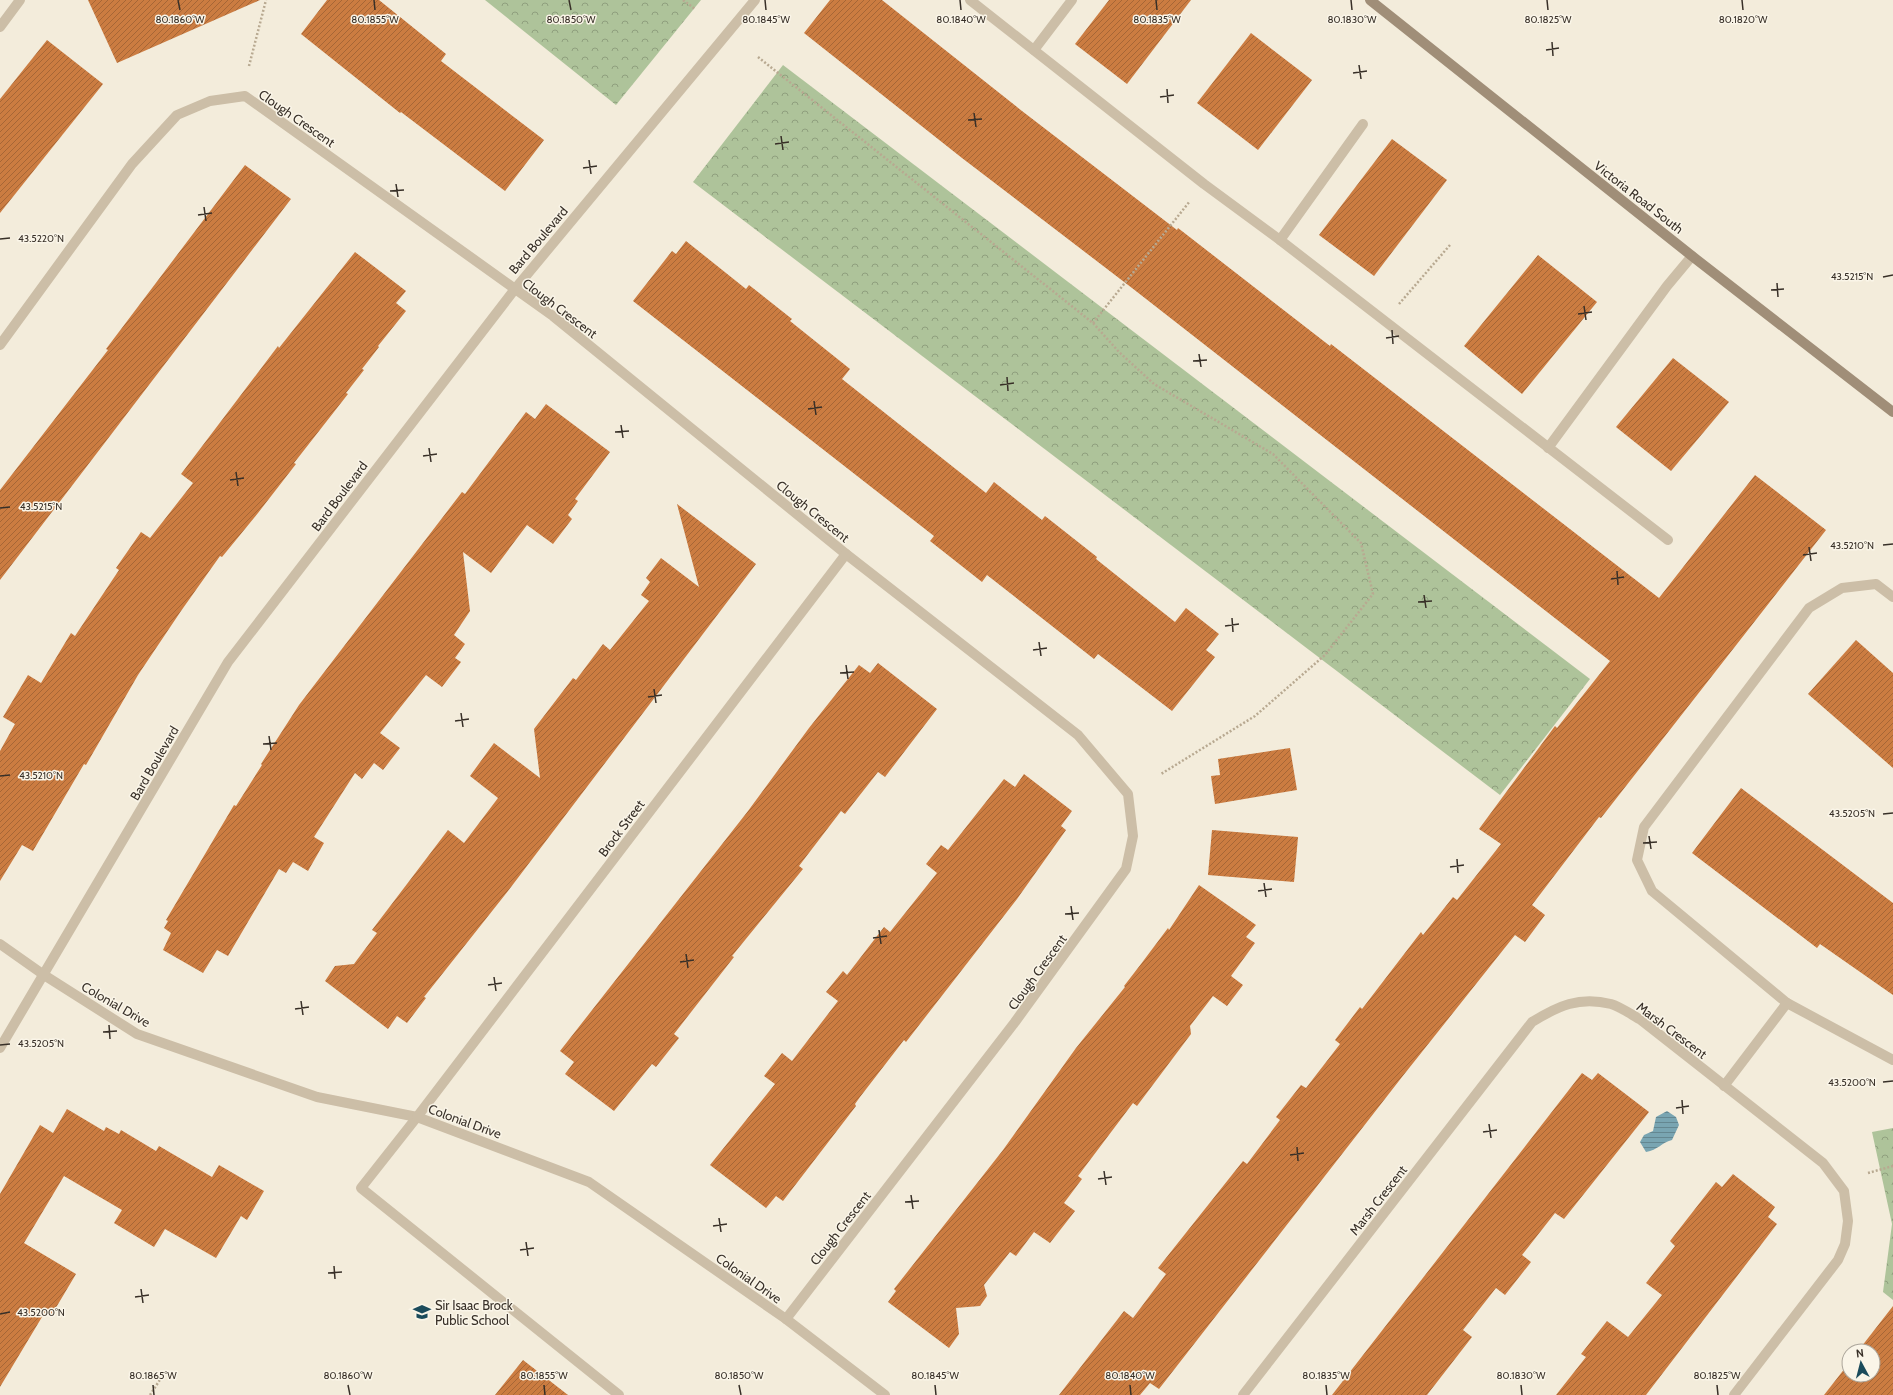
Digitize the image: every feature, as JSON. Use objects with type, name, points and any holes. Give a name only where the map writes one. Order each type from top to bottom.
[{"type":"main road","name":"Victoria Road South","points":[[1370,0],[1692,256],[1893,412]]},
{"type":"street","points":[[0,27],[20,0]]},
{"type":"street","name":"Bard Boulevard","points":[[0,1048],[228,662],[515,289],[755,0]]},
{"type":"street","points":[[970,0],[1204,184],[1280,240],[1668,540]]},
{"type":"street","points":[[1034,50],[1072,0]]},
{"type":"street","name":"Clough Crescent","points":[[0,345],[132,164],[177,116],[210,101],[245,96],[553,316],[846,554],[1078,735],[1128,794],[1133,836],[1126,869],[1015,1022],[786,1319]]},
{"type":"street","points":[[1280,240],[1363,124]]},
{"type":"street","points":[[1548,448],[1667,286],[1692,256]]},
{"type":"street","name":"Brock Street","points":[[619,1395],[361,1188],[417,1117],[846,554]]},
{"type":"street","points":[[1893,597],[1876,584],[1842,588],[1809,608],[1644,827],[1636,860],[1652,891],[1787,1003],[1893,1060]]},
{"type":"street","name":"Colonial Drive","points":[[0,944],[44,975],[137,1034],[317,1097],[417,1117],[589,1182],[786,1319],[885,1395]]},
{"type":"street","name":"Marsh Crescent","points":[[1243,1395],[1532,1022],[1558,1006],[1585,1001],[1612,1004],[1641,1020],[1823,1163],[1844,1191],[1848,1221],[1845,1244],[1838,1260],[1734,1395]]},
{"type":"street","points":[[1724,1086],[1787,1003]]},
{"type":"path","points":[[250,66],[266,0]]},
{"type":"path","points":[[683,0],[695,9]]},
{"type":"path","points":[[758,57],[1093,323],[1119,352],[1154,384],[1273,454],[1362,543],[1373,594],[1325,655],[1255,716],[1161,774]]},
{"type":"path","points":[[1093,323],[1204,184]]},
{"type":"path","points":[[1384,321],[1450,245]]},
{"type":"path","points":[[1868,1173],[1893,1166]]},
{"type":"path","points":[[150,1395],[165,1372]]},
{"type":"green space","points":[[485,0],[701,0],[616,105]]},
{"type":"green space","points":[[783,65],[1590,679],[1500,795],[693,182]]},
{"type":"green space","points":[[1893,1128],[1893,1300],[1883,1292],[1892,1224],[1872,1132]]},
{"type":"water","points":[[1667,1111],[1676,1117],[1679,1125],[1672,1140],[1654,1150],[1646,1152],[1640,1142],[1644,1135],[1653,1131],[1656,1117]]},
{"type":"building","points":[[88,0],[260,0],[117,63]]},
{"type":"building","points":[[327,0],[379,0],[446,54],[441,61],[544,140],[505,191],[401,112],[400,113],[301,34]]},
{"type":"building","points":[[830,0],[882,0],[1022,111],[1177,230],[1178,228],[1330,346],[1331,344],[1659,598],[1755,475],[1826,530],[1601,818],[1599,817],[1532,905],[1545,915],[1525,942],[1515,935],[1402,1077],[1159,1389],[1150,1383],[1140,1395],[1059,1395],[1124,1311],[1133,1318],[1166,1274],[1158,1268],[1243,1161],[1247,1164],[1280,1120],[1276,1117],[1301,1085],[1306,1088],[1340,1044],[1335,1040],[1360,1007],[1362,1009],[1421,932],[1423,935],[1453,897],[1457,900],[1501,844],[1479,829],[1555,726],[1557,728],[1610,661],[1132,288],[962,158],[804,33]]},
{"type":"building","points":[[1109,0],[1191,0],[1127,84],[1075,44]]},
{"type":"building","points":[[1251,33],[1312,80],[1258,150],[1197,103]]},
{"type":"building","points":[[47,40],[103,84],[0,213],[0,99]]},
{"type":"building","points":[[1392,139],[1447,180],[1374,276],[1319,235]]},
{"type":"building","points":[[245,165],[291,199],[0,580],[0,490],[108,350],[106,349]]},
{"type":"building","points":[[686,241],[746,289],[749,285],[792,319],[790,321],[850,369],[842,379],[986,493],[994,482],[1042,520],[1045,516],[1175,622],[1186,608],[1219,634],[1206,650],[1215,657],[1172,711],[1098,654],[1094,659],[987,575],[982,582],[930,541],[934,536],[633,301],[672,251],[676,254]]},
{"type":"building","points":[[355,252],[406,291],[396,303],[406,311],[378,346],[379,347],[362,369],[364,370],[346,393],[348,394],[294,463],[296,464],[222,557],[220,556],[181,611],[138,675],[86,765],[84,764],[33,851],[22,845],[0,881],[0,751],[15,724],[3,717],[28,675],[41,683],[71,633],[75,636],[119,570],[116,568],[141,532],[150,538],[193,483],[181,474],[278,346],[279,348]]},
{"type":"building","points":[[1538,255],[1597,302],[1522,394],[1464,346]]},
{"type":"building","points":[[1673,358],[1729,402],[1671,471],[1616,427]]},
{"type":"building","points":[[546,404],[610,452],[575,499],[578,501],[568,515],[572,519],[553,544],[527,525],[491,573],[463,552],[470,611],[454,635],[465,644],[455,658],[461,662],[442,687],[426,675],[380,733],[400,748],[383,770],[374,763],[362,779],[355,773],[314,837],[324,843],[308,871],[293,862],[286,873],[279,869],[228,956],[217,950],[203,973],[163,950],[171,933],[164,928],[168,921],[166,920],[234,805],[236,806],[299,705],[462,492],[465,494],[526,412],[535,419]]},
{"type":"building","points":[[677,504],[756,564],[508,891],[424,997],[426,998],[407,1023],[397,1016],[388,1029],[325,981],[335,966],[354,964],[377,933],[372,930],[448,830],[464,843],[498,798],[470,776],[494,743],[540,778],[534,729],[573,678],[576,680],[603,644],[610,650],[649,601],[641,595],[650,582],[646,578],[661,558],[699,587]]},
{"type":"building","points":[[1856,640],[1893,673],[1893,768],[1808,694]]},
{"type":"building","points":[[878,663],[937,709],[885,777],[878,772],[845,814],[841,811],[799,866],[803,869],[732,956],[734,957],[674,1034],[679,1038],[656,1067],[652,1064],[614,1111],[565,1074],[574,1062],[560,1051],[748,811],[809,728],[859,665],[870,673]]},
{"type":"building","points":[[1290,748],[1297,790],[1215,804],[1211,776],[1220,775],[1218,759]]},
{"type":"building","points":[[1024,774],[1072,811],[1061,826],[1066,830],[1017,899],[906,1042],[904,1040],[860,1097],[855,1104],[856,1106],[783,1201],[776,1196],[766,1208],[710,1165],[775,1084],[764,1076],[782,1053],[792,1061],[838,1001],[826,992],[843,971],[847,975],[884,927],[890,932],[937,873],[926,864],[941,845],[948,850],[1004,779],[1015,787]]},
{"type":"building","points":[[1741,788],[1893,903],[1893,995],[1820,944],[1817,948],[1692,853]]},
{"type":"building","points":[[1212,830],[1298,837],[1294,882],[1208,875]]},
{"type":"building","points":[[1199,885],[1256,925],[1246,937],[1255,943],[1231,976],[1243,985],[1227,1006],[1213,996],[1190,1026],[1191,1034],[1137,1106],[1133,1103],[1078,1176],[1082,1179],[1064,1203],[1075,1211],[1050,1243],[1034,1232],[1016,1256],[1010,1252],[984,1285],[987,1296],[980,1306],[956,1308],[959,1334],[949,1348],[888,1302],[896,1291],[894,1289],[1003,1150],[1076,1048],[1125,987],[1124,986],[1168,928],[1169,930]]},
{"type":"building","points":[[1582,1073],[1592,1080],[1598,1073],[1649,1112],[1564,1219],[1555,1213],[1522,1255],[1531,1262],[1505,1295],[1496,1288],[1463,1330],[1472,1337],[1427,1395],[1332,1395]]},
{"type":"building","points":[[67,1109],[104,1131],[106,1127],[119,1134],[121,1130],[156,1151],[159,1146],[212,1177],[219,1165],[264,1191],[247,1220],[241,1216],[216,1258],[165,1229],[154,1247],[114,1223],[122,1210],[64,1176],[24,1243],[76,1274],[51,1316],[45,1312],[0,1387],[0,1194],[40,1125],[53,1133]]},
{"type":"building","points":[[1733,1174],[1775,1207],[1768,1217],[1777,1224],[1646,1395],[1556,1395],[1586,1357],[1581,1354],[1607,1321],[1628,1337],[1662,1295],[1646,1283],[1675,1246],[1670,1241],[1716,1182],[1722,1187]]},
{"type":"building","points":[[1893,1306],[1893,1395],[1824,1395],[1841,1373],[1841,1383],[1881,1383],[1881,1343],[1864,1343]]},
{"type":"building","points":[[523,1360],[568,1395],[495,1395]]},
{"type":"place","name":"Sir Isaac Brock Public School","points":[[422,1312]]}]
